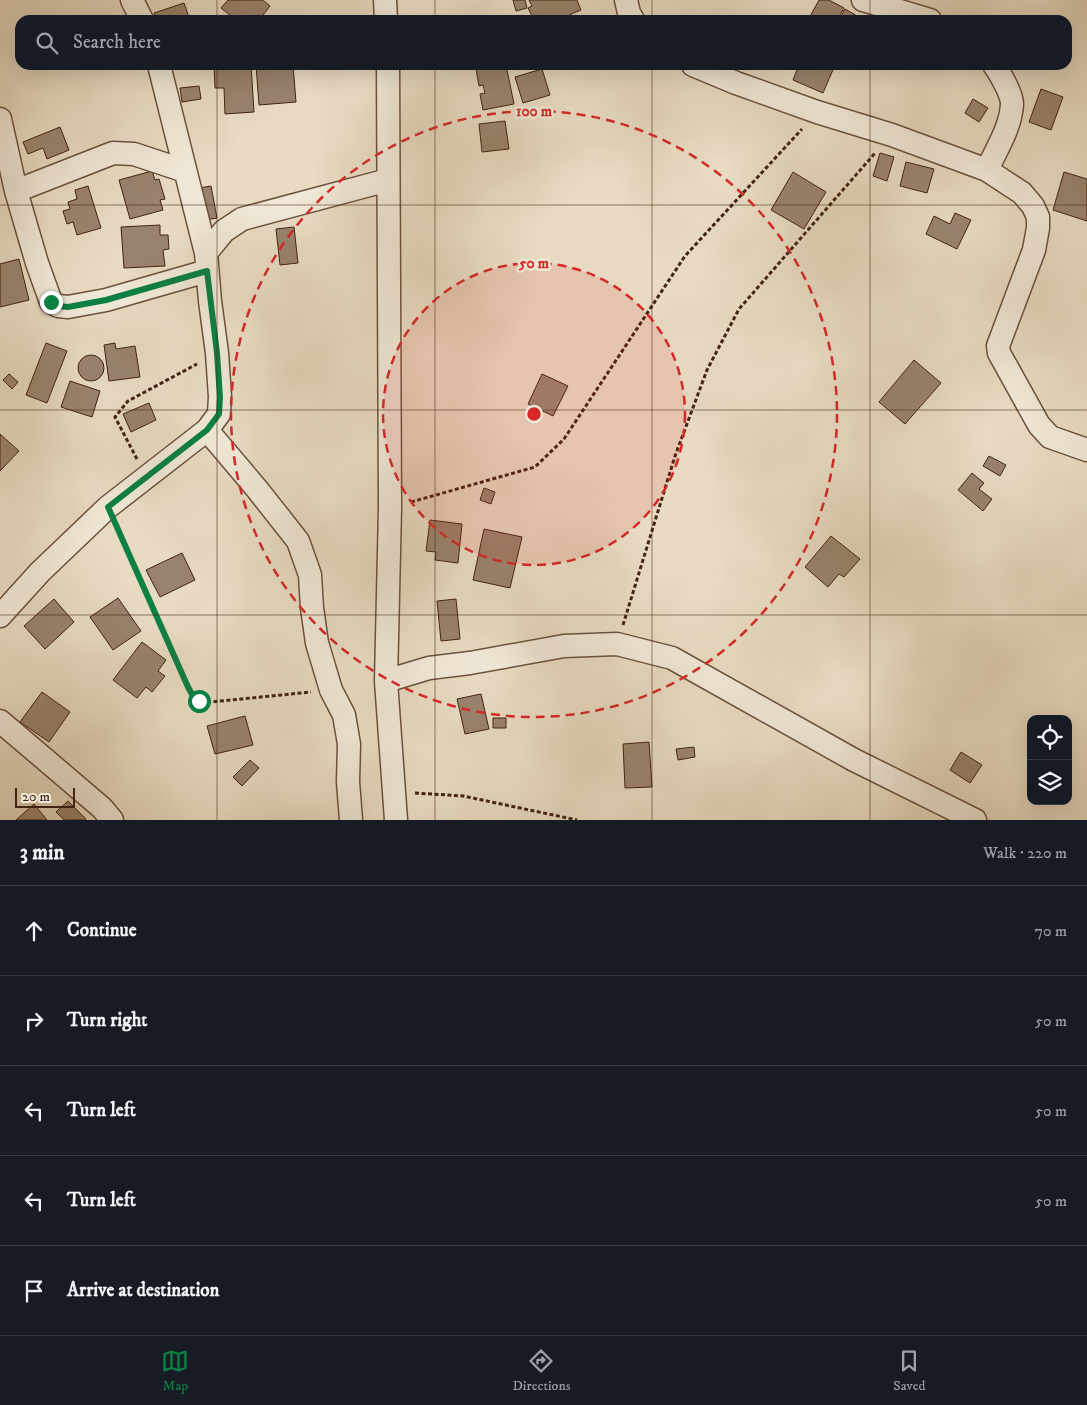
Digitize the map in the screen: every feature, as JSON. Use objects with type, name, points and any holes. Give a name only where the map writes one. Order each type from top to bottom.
[{"type":"street","points":[[132,0],[140,15]]},
{"type":"street","points":[[385,0],[386,15]]},
{"type":"street","points":[[626,0],[630,15]]},
{"type":"street","points":[[863,0],[913,15]]},
{"type":"street","points":[[0,616],[40,572],[108,507],[207,430],[219,414],[220,397],[217,353],[207,262],[161,70]]},
{"type":"street","points":[[388,70],[390,508],[386,681],[396,820]]},
{"type":"street","points":[[705,70],[736,83],[818,112],[892,135],[987,170],[1022,193],[1034,206],[1038,217],[1038,228],[1034,250],[998,346],[999,353],[1039,425],[1050,437],[1087,450]]},
{"type":"street","points":[[987,170],[1007,126],[1012,102],[998,70]]},
{"type":"street","points":[[0,119],[16,191],[36,264],[51,302],[58,306],[68,307],[106,300],[207,262],[224,231],[242,219],[388,180]]},
{"type":"street","points":[[16,191],[113,153],[134,154],[186,171]]},
{"type":"street","points":[[207,430],[257,488],[298,542],[310,574],[317,643],[331,690],[344,715],[349,744],[348,782],[351,820]]},
{"type":"street","points":[[386,681],[429,668],[470,663],[564,646],[617,644],[672,658],[854,760],[975,820]]},
{"type":"street","points":[[0,721],[102,808],[112,820]]},
{"type":"path","points":[[390,508],[535,467],[564,439],[685,256],[818,112]]},
{"type":"path","points":[[617,644],[681,439],[707,370],[739,309],[892,135]]},
{"type":"path","points":[[146,478],[115,417],[128,401],[217,353]]},
{"type":"path","points":[[108,507],[188,687],[193,696],[199,701],[211,702],[331,690]]},
{"type":"path","points":[[394,791],[463,796],[576,820]]},
{"type":"building","points":[[228,0],[263,0],[270,6],[263,15],[230,15],[221,8]]},
{"type":"building","points":[[513,0],[525,0],[527,8],[516,11]]},
{"type":"building","points":[[529,0],[577,0],[581,10],[569,15],[532,15],[528,8],[532,6]]},
{"type":"building","points":[[819,0],[829,0],[844,8],[840,15],[811,15]]},
{"type":"building","points":[[184,3],[188,15],[155,15],[154,13]]},
{"type":"building","points":[[845,9],[856,15],[842,15]]},
{"type":"building","points":[[214,70],[251,70],[254,112],[225,114],[224,88],[215,88]]},
{"type":"building","points":[[256,70],[293,70],[296,102],[259,105]]},
{"type":"building","points":[[476,70],[507,70],[514,104],[483,110],[480,94],[485,93],[483,85],[479,86]]},
{"type":"building","points":[[542,70],[550,95],[523,103],[515,77]]},
{"type":"building","points":[[797,70],[833,70],[823,93],[793,80]]},
{"type":"building","points":[[199,86],[201,99],[182,102],[180,88]]},
{"type":"building","points":[[1041,89],[1063,97],[1051,130],[1029,122]]},
{"type":"building","points":[[973,99],[988,108],[979,122],[965,113]]},
{"type":"building","points":[[505,121],[509,149],[482,152],[479,124]]},
{"type":"building","points":[[60,127],[69,150],[47,159],[43,148],[28,154],[23,142]]},
{"type":"building","points":[[880,153],[894,157],[887,181],[873,176]]},
{"type":"building","points":[[906,162],[934,169],[927,193],[900,186]]},
{"type":"building","points":[[152,171],[155,180],[159,179],[165,199],[160,200],[163,210],[130,219],[119,180]]},
{"type":"building","points":[[793,172],[826,192],[804,229],[771,210]]},
{"type":"building","points":[[1064,172],[1087,179],[1087,221],[1053,210]]},
{"type":"building","points":[[88,186],[101,228],[77,235],[73,222],[67,224],[63,211],[70,209],[68,202],[77,199],[75,190]]},
{"type":"building","points":[[211,186],[217,218],[199,221],[193,189]]},
{"type":"building","points":[[955,213],[971,220],[957,249],[926,234],[934,216],[950,224]]},
{"type":"building","points":[[160,225],[160,235],[168,235],[169,249],[163,250],[165,266],[124,268],[121,227]]},
{"type":"building","points":[[294,227],[298,263],[280,265],[276,229]]},
{"type":"building","points":[[19,259],[29,300],[0,307],[0,264]]},
{"type":"building","points":[[46,343],[67,351],[47,403],[26,395]]},
{"type":"building","points":[[115,343],[116,349],[135,346],[140,377],[109,381],[104,345]]},
{"type":"building","points":[[91,355],[100,359],[104,368],[100,377],[91,381],[82,377],[78,368],[82,359]]},
{"type":"building","points":[[914,360],[941,383],[905,424],[879,402]]},
{"type":"building","points":[[9,374],[18,382],[12,389],[3,380]]},
{"type":"building","points":[[542,374],[568,386],[553,416],[528,404]]},
{"type":"building","points":[[70,381],[100,391],[92,417],[61,407]]},
{"type":"building","points":[[149,403],[156,420],[131,432],[123,414]]},
{"type":"building","points":[[0,434],[19,451],[0,471]]},
{"type":"building","points":[[989,456],[1006,465],[1000,476],[983,466]]},
{"type":"building","points":[[972,473],[984,483],[979,489],[992,499],[983,511],[958,490]]},
{"type":"building","points":[[484,488],[495,492],[491,504],[480,500]]},
{"type":"building","points":[[430,520],[462,524],[458,563],[435,560],[436,552],[426,551]]},
{"type":"building","points":[[484,529],[522,537],[510,588],[473,580]]},
{"type":"building","points":[[831,536],[860,559],[844,577],[839,574],[828,587],[805,567]]},
{"type":"building","points":[[182,553],[195,580],[160,597],[146,570]]},
{"type":"building","points":[[118,598],[141,631],[113,650],[90,617]]},
{"type":"building","points":[[54,599],[74,622],[45,649],[24,626]]},
{"type":"building","points":[[456,599],[460,639],[441,641],[437,601]]},
{"type":"building","points":[[142,642],[166,660],[158,671],[165,676],[152,692],[146,687],[137,698],[113,680]]},
{"type":"building","points":[[42,692],[70,712],[49,742],[20,722]]},
{"type":"building","points":[[481,694],[489,729],[465,734],[457,699]]},
{"type":"building","points":[[245,716],[253,745],[215,754],[207,726]]},
{"type":"building","points":[[493,718],[506,718],[506,728],[493,728]]},
{"type":"building","points":[[649,742],[652,787],[625,788],[623,744]]},
{"type":"building","points":[[694,747],[695,757],[678,760],[676,749]]},
{"type":"building","points":[[961,752],[982,765],[970,783],[950,770]]},
{"type":"building","points":[[250,760],[259,768],[242,786],[233,777]]},
{"type":"building","points":[[68,801],[85,820],[64,820],[56,812]]},
{"type":"building","points":[[34,804],[47,820],[16,820]]},
{"type":"route","points":[[51,302],[58,306],[68,307],[106,300],[207,271],[217,353],[220,397],[219,414],[207,430],[108,507],[188,687],[193,696],[199,701]]}]
